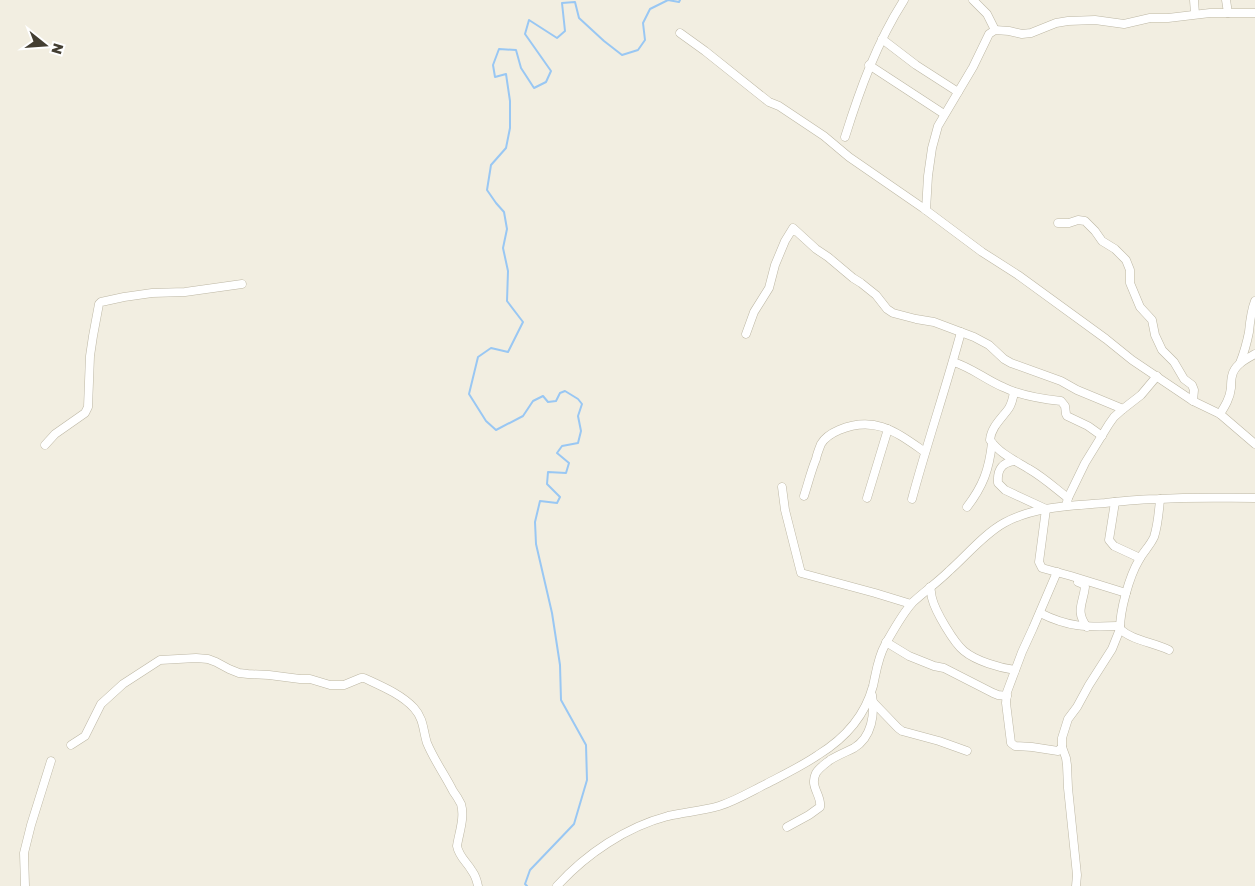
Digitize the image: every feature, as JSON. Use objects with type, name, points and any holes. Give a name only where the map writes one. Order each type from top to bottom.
[{"type":"street","points":[[844,137],[864,78],[882,39],[904,0]]},
{"type":"street","points":[[973,0],[987,14],[995,30]]},
{"type":"street","points":[[1194,0],[1195,14]]},
{"type":"street","points":[[1226,0],[1228,13]]},
{"type":"street","points":[[926,210],[932,148],[938,126],[973,67],[989,34],[995,30],[1031,34],[1056,23],[1068,21],[1095,20],[1124,24],[1150,18],[1168,18],[1195,14],[1255,13]]},
{"type":"street","points":[[680,33],[705,50],[769,102],[805,122],[849,157],[926,210],[982,252],[1018,274],[1132,360],[1193,401],[1220,414],[1255,444]]},
{"type":"street","points":[[882,39],[916,65],[958,92]]},
{"type":"street","points":[[870,66],[944,114]]},
{"type":"street","points":[[1058,223],[1069,223],[1078,220],[1085,221],[1102,241],[1115,249],[1126,260],[1130,270],[1130,283],[1140,306],[1152,320],[1155,334],[1162,350],[1174,362],[1184,378],[1192,385],[1194,390],[1193,401]]},
{"type":"street","points":[[746,334],[754,312],[769,288],[775,265],[792,228],[852,278],[876,295],[887,309],[893,313],[916,320],[934,322],[961,332],[989,345],[1004,360],[1061,381],[1077,390],[1123,409]]},
{"type":"street","points":[[45,445],[55,434],[87,410],[92,336],[101,302],[107,299],[152,293],[185,292],[242,284]]},
{"type":"street","points":[[1240,363],[1246,346],[1250,314],[1255,300]]},
{"type":"street","points":[[912,499],[961,332]]},
{"type":"street","points":[[1220,414],[1229,397],[1232,374],[1235,368],[1255,354]]},
{"type":"street","points":[[953,362],[1014,392],[1061,401],[1065,406],[1067,416],[1088,426],[1102,436]]},
{"type":"street","points":[[1066,506],[1085,463],[1114,418],[1141,395],[1157,376]]},
{"type":"street","points":[[967,508],[988,469],[992,444],[990,440],[991,434],[1010,406],[1014,392]]},
{"type":"street","points":[[804,496],[809,475],[821,444],[832,433],[856,425],[877,425],[904,437],[925,452]]},
{"type":"street","points":[[867,498],[888,429]]},
{"type":"street","points":[[992,444],[1068,498]]},
{"type":"street","points":[[1014,461],[1003,465],[998,474],[998,483],[1005,490],[1046,509]]},
{"type":"street","points":[[782,488],[784,504],[801,573],[911,604]]},
{"type":"street","points":[[1076,886],[1077,875],[1067,765],[1062,748],[1062,738],[1068,719],[1112,648],[1120,627],[1126,593],[1140,558],[1152,543],[1155,535],[1160,498]]},
{"type":"street","points":[[557,886],[565,876],[593,852],[631,830],[656,820],[733,801],[828,749],[854,724],[868,703],[883,647],[911,604],[1002,524],[1021,515],[1066,506],[1160,498],[1255,498]]},
{"type":"street","points":[[1115,502],[1109,540],[1114,546],[1140,558]]},
{"type":"street","points":[[1046,509],[1039,565],[1046,570],[1126,593]]},
{"type":"street","points":[[1057,572],[1022,652],[1006,696],[1006,703],[1011,743],[1015,746],[1058,751],[1062,748]]},
{"type":"street","points":[[1071,576],[1073,580],[1083,584],[1085,587],[1080,617],[1086,627]]},
{"type":"street","points":[[930,587],[932,599],[940,618],[962,650],[983,661],[1015,670]]},
{"type":"street","points":[[1040,613],[1055,620],[1086,627],[1120,627],[1127,634],[1169,650]]},
{"type":"street","points":[[886,642],[909,656],[944,668],[960,678],[998,695],[1006,696]]},
{"type":"street","points":[[71,745],[85,736],[101,704],[123,684],[160,660],[208,659],[239,673],[310,679],[330,685],[344,685],[364,678],[386,688],[407,702],[424,725],[427,742],[433,756],[461,804],[462,816],[457,846],[460,856],[472,871],[478,886]]},
{"type":"street","points":[[787,828],[820,807],[814,785],[816,774],[822,766],[837,755],[862,742],[868,733],[873,715],[872,691]]},
{"type":"street","points":[[873,702],[902,731],[967,751]]},
{"type":"street","points":[[24,886],[24,854],[51,761]]},
{"type":"waterway","points":[[527,886],[525,884],[530,870],[574,824],[587,780],[586,745],[561,700],[560,665],[552,613],[536,544],[535,522],[540,501],[557,503],[560,497],[547,484],[548,472],[566,473],[569,463],[557,453],[562,446],[578,443],[581,431],[578,416],[582,404],[578,399],[565,391],[560,393],[556,401],[548,402],[543,396],[533,401],[523,416],[496,430],[486,421],[469,394],[478,357],[491,348],[508,352],[523,322],[507,301],[508,271],[503,248],[507,229],[504,212],[487,190],[491,165],[506,148],[510,128],[510,101],[506,74],[495,77],[493,65],[499,49],[516,50],[521,68],[534,88],[546,82],[551,71],[525,34],[529,20],[557,38],[565,31],[562,3],[575,2],[579,18],[622,55],[638,50],[645,40],[643,23],[650,9],[668,0],[679,2],[680,0]]}]
